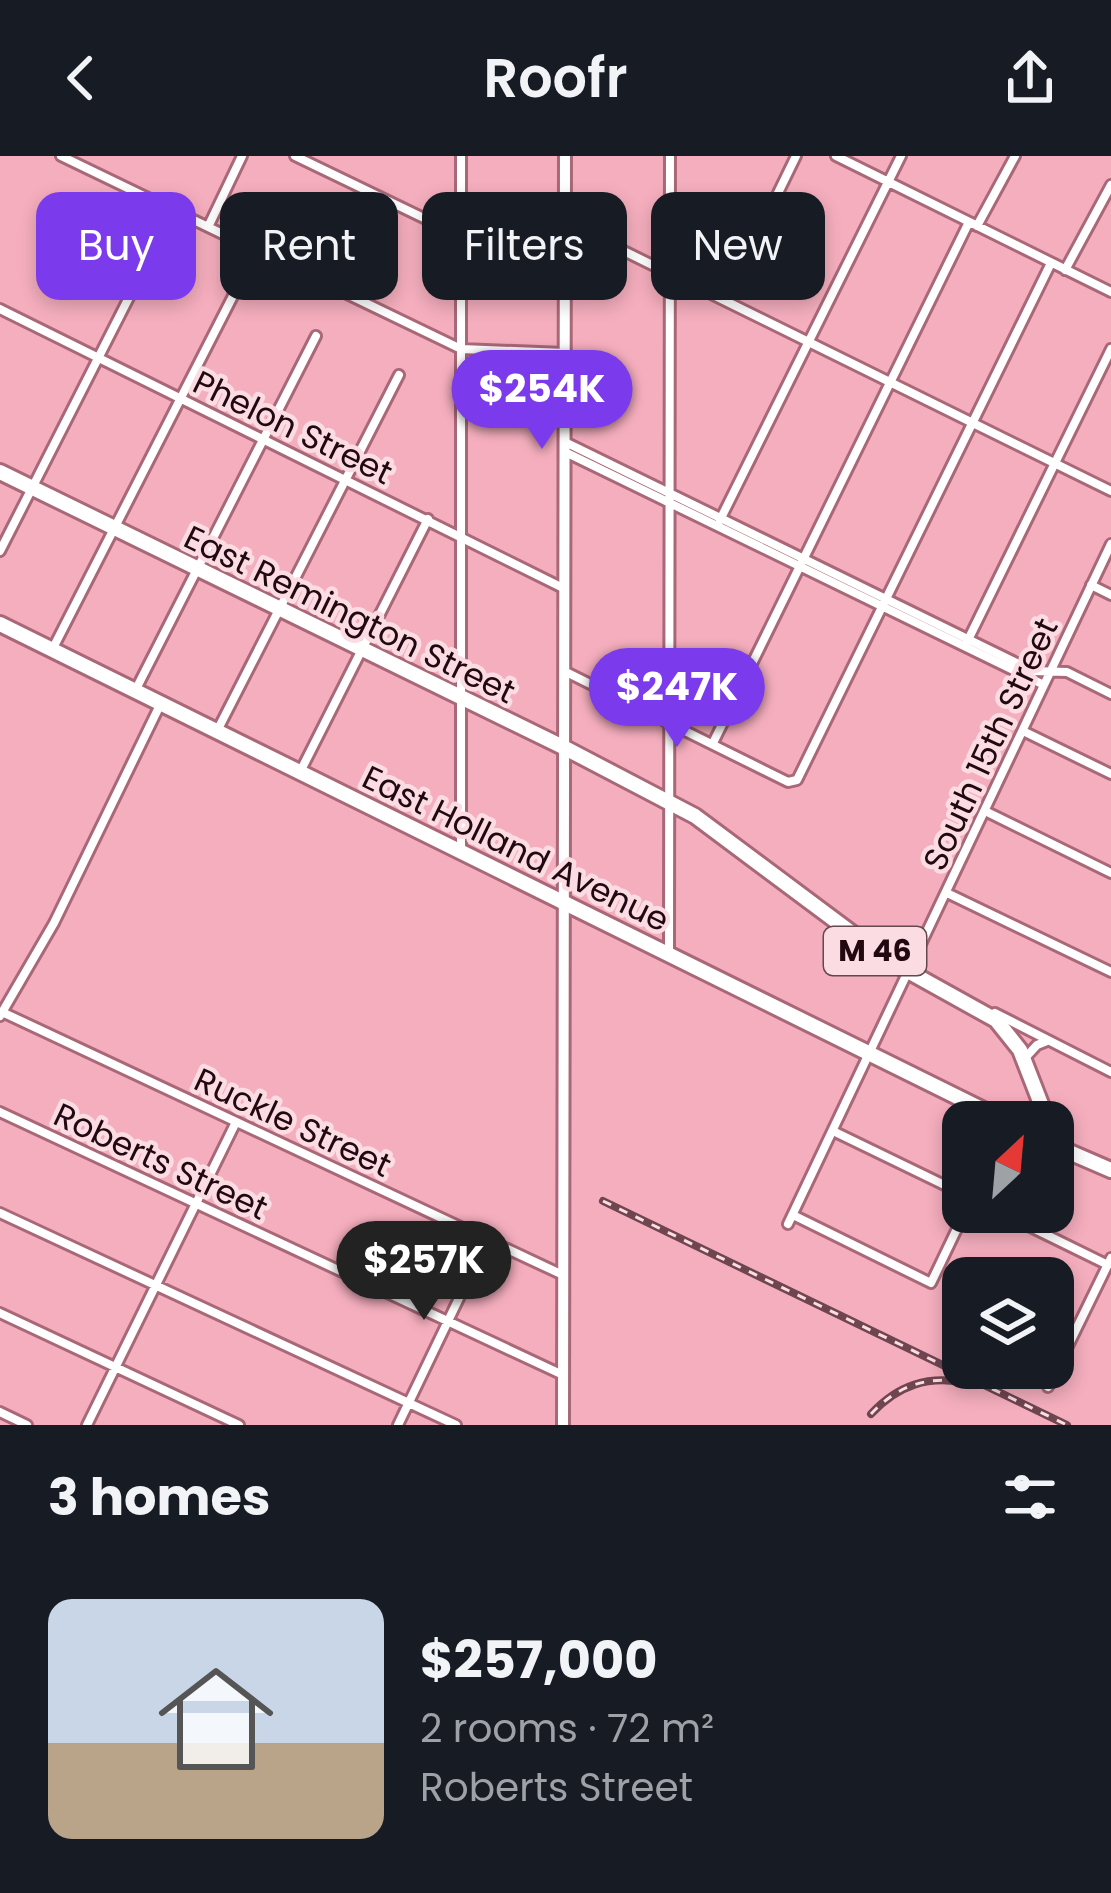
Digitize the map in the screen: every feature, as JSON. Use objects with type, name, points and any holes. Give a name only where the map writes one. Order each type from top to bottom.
[{"type":"highway","name":"East Remington Street","points":[[0,472],[565,748],[723,833],[872,949],[981,1008],[1003,1025],[1041,1101]]},
{"type":"highway","name":"East Holland Avenue","points":[[0,624],[967,1101]]},
{"type":"highway","name":"M 46","points":[[1074,1152],[1111,1170]]},
{"type":"main road","points":[[565,192],[566,156]]},
{"type":"main road","points":[[563,1425],[565,300]]},
{"type":"street","points":[[61,156],[139,192]]},
{"type":"street","points":[[209,225],[242,156]]},
{"type":"street","points":[[295,156],[422,217]]},
{"type":"street","points":[[461,156],[461,192]]},
{"type":"street","points":[[670,156],[670,192]]},
{"type":"street","points":[[778,192],[796,156]]},
{"type":"street","points":[[836,156],[1111,292]]},
{"type":"street","points":[[720,521],[901,156]]},
{"type":"street","points":[[713,743],[891,382],[973,224],[1015,156]]},
{"type":"street","points":[[1065,270],[1111,185]]},
{"type":"street","points":[[196,219],[460,349],[565,353]]},
{"type":"street","points":[[565,671],[795,782],[1051,263]]},
{"type":"street","points":[[0,551],[127,300]]},
{"type":"street","points":[[52,650],[230,300]]},
{"type":"street","points":[[460,300],[461,851]]},
{"type":"street","points":[[669,300],[669,954]]},
{"type":"street","points":[[726,300],[1111,491]]},
{"type":"street","name":"Phelon Street","points":[[0,309],[564,589]]},
{"type":"street","points":[[135,691],[316,336]]},
{"type":"street","points":[[967,643],[1111,349]]},
{"type":"street","points":[[218,731],[399,375]]},
{"type":"street","points":[[565,447],[967,643],[1033,671],[1067,673],[1111,694]]},
{"type":"street","points":[[300,772],[428,519]]},
{"type":"street","name":"South 15th Street","points":[[955,1233],[931,1283],[790,1219],[1111,544]]},
{"type":"street","points":[[1091,585],[1111,595]]},
{"type":"street","points":[[967,643],[1044,686]]},
{"type":"street","points":[[1,1014],[54,922],[161,704]]},
{"type":"street","points":[[1023,731],[1111,774]]},
{"type":"street","points":[[985,812],[1111,873]]},
{"type":"street","points":[[947,893],[1111,972]]},
{"type":"street","points":[[981,1008],[1014,1020],[1111,1072]]},
{"type":"street","name":"Ruckle Street","points":[[1,1014],[563,1275]]},
{"type":"street","points":[[1024,1059],[1036,1045],[1049,1040]]},
{"type":"street","name":"Roberts Street","points":[[0,1112],[563,1375]]},
{"type":"street","points":[[87,1425],[236,1122]]},
{"type":"street","points":[[833,1131],[942,1184]]},
{"type":"street","points":[[0,1213],[456,1425]]},
{"type":"street","points":[[1046,1233],[1109,1262],[1074,1334]]},
{"type":"street","points":[[398,1425],[488,1240]]},
{"type":"street","points":[[0,1313],[239,1425]]},
{"type":"street","points":[[0,1412],[27,1425]]},
{"type":"railway","points":[[603,1201],[1067,1425]]},
{"type":"railway","points":[[871,1414],[914,1385],[942,1380]]}]
